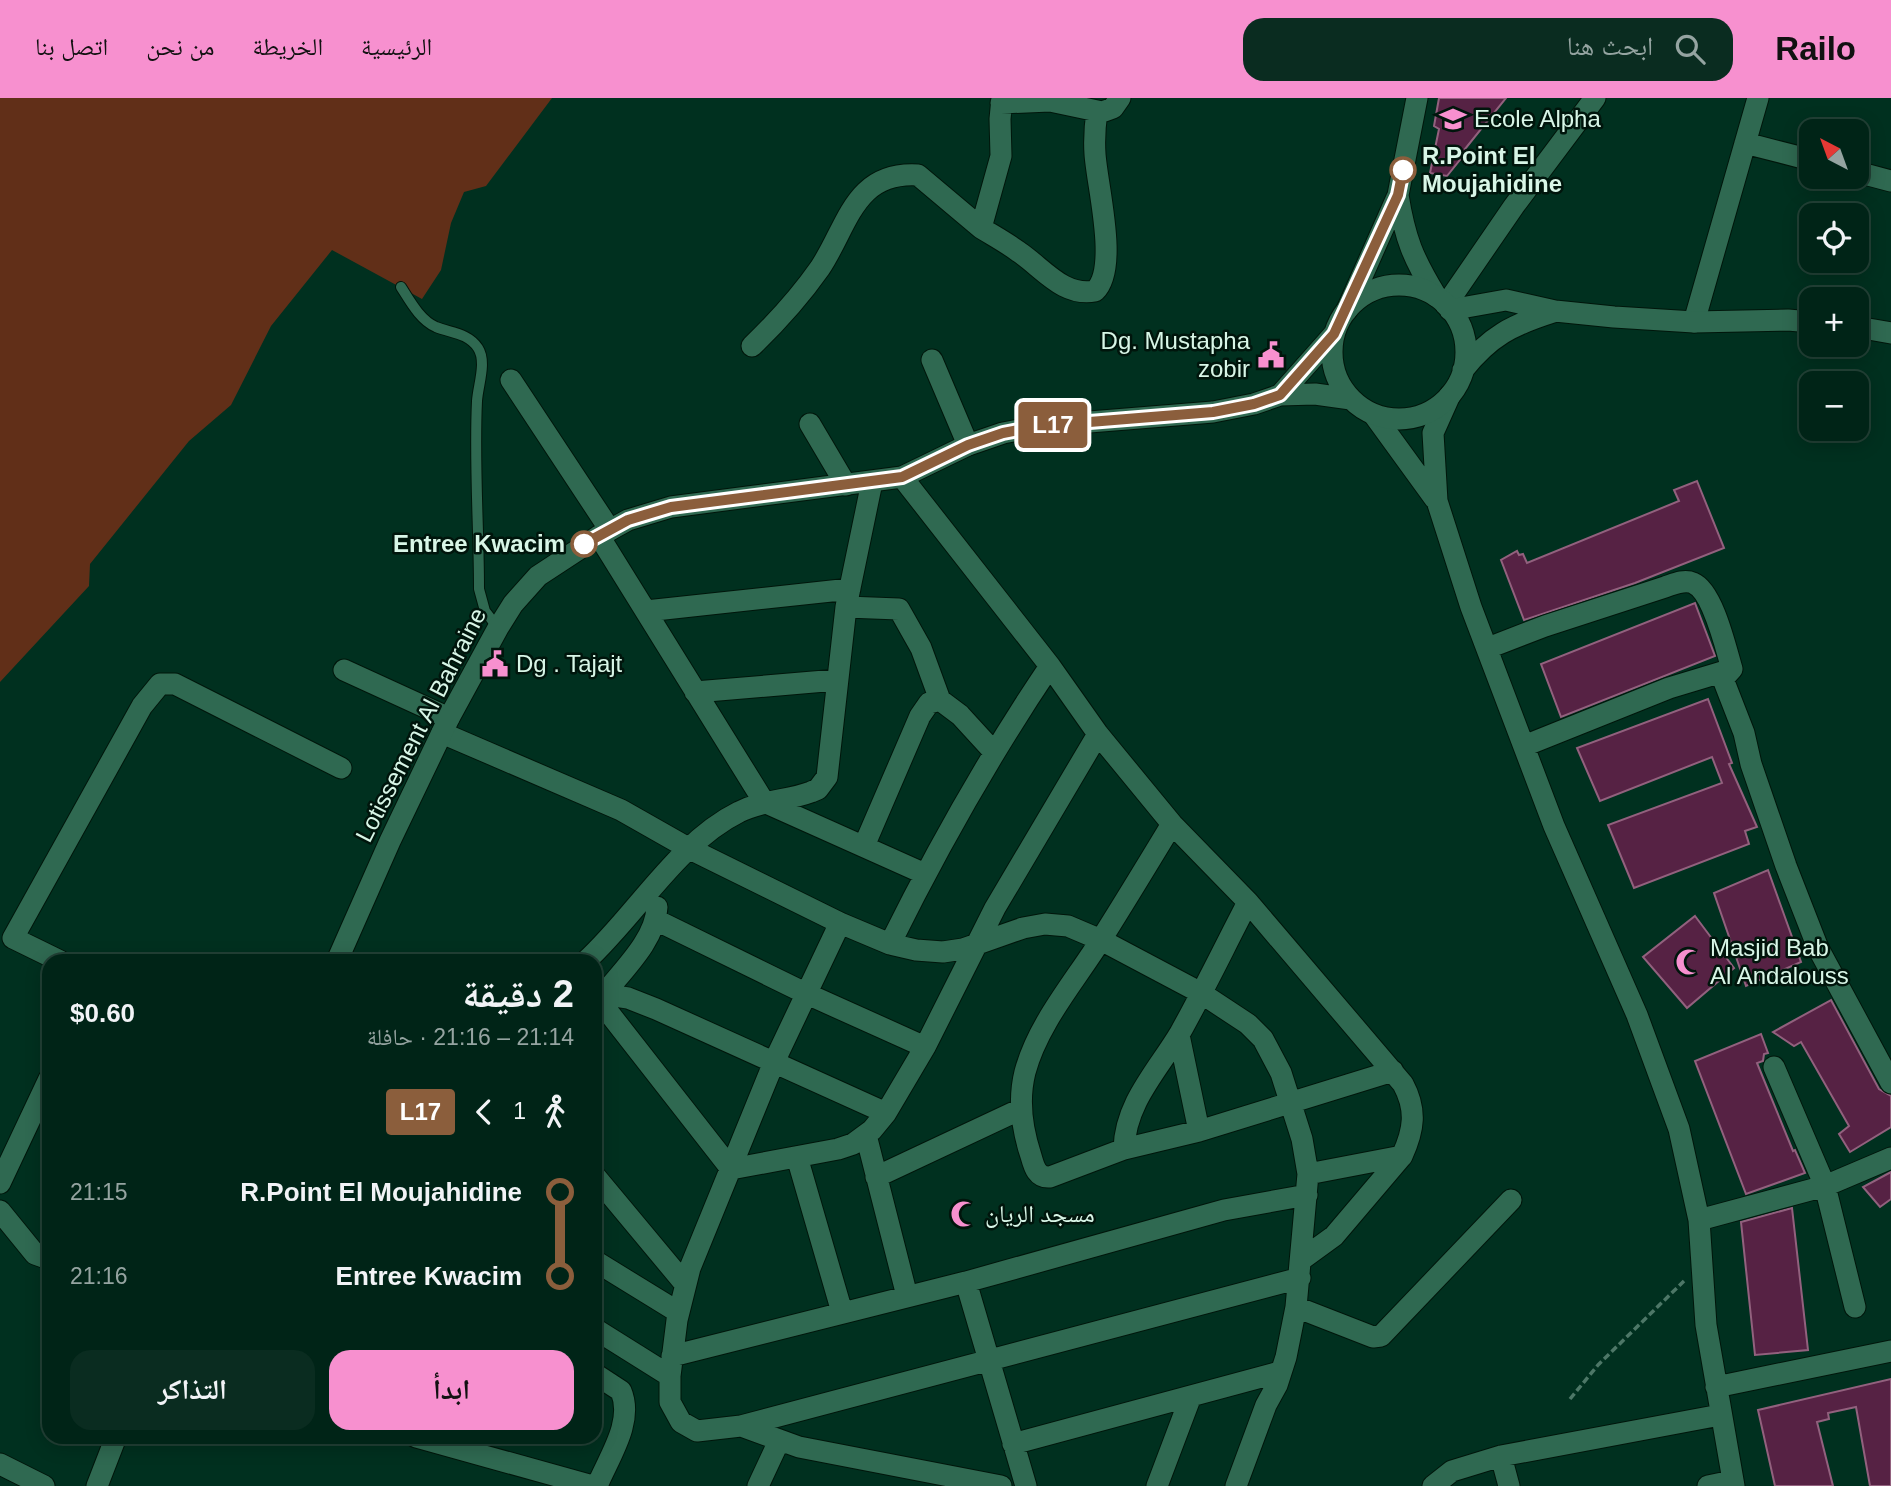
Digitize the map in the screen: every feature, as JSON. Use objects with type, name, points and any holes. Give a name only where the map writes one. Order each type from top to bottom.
[{"type":"street","points":[[981,228],[1001,156],[1002,101],[1050,101],[1097,111],[1113,108],[1120,98]]},
{"type":"street","points":[[1280,395],[1334,334],[1347,310],[1398,195],[1417,98]]},
{"type":"street","points":[[1444,304],[1595,98]]},
{"type":"street","points":[[1694,322],[1758,98]]},
{"type":"street","points":[[752,346],[791,308],[821,265],[835,237],[862,196],[888,176],[918,175],[981,228],[1021,253],[1059,283],[1083,293],[1095,291],[1105,276],[1106,260],[1095,155],[1097,111]]},
{"type":"street","points":[[1745,143],[1799,157]]},
{"type":"street","points":[[1869,175],[1891,181]]},
{"type":"street","points":[[1398,195],[1404,232],[1414,260],[1461,329],[1465,342],[1463,370]]},
{"type":"street","points":[[1347,310],[1369,292],[1396,285],[1423,290],[1444,304],[1506,300],[1555,311],[1694,322],[1799,322]]},
{"type":"street","points":[[1555,311],[1515,324],[1489,341],[1463,370],[1433,433],[1437,501],[1471,607],[1524,746],[1582,892],[1637,1015],[1679,1129],[1699,1220],[1700,1264],[1720,1415],[1733,1483],[1708,1486]]},
{"type":"street","points":[[1869,329],[1891,333]]},
{"type":"street","points":[[1334,334],[1334,369],[1342,388],[1350,399],[1374,415],[1437,501]]},
{"type":"street","points":[[932,360],[968,445]]},
{"type":"street","points":[[511,380],[604,533],[646,611],[764,802],[925,874]]},
{"type":"street","name":"Lotissement Al Bahraine","points":[[340,954],[446,726],[513,604],[538,576],[604,533],[628,520],[671,507],[902,477],[968,445],[1003,433],[1040,426],[1213,412],[1254,404],[1280,395],[1314,394],[1350,399]]},
{"type":"street","points":[[1374,415],[1401,419],[1415,417],[1428,412],[1450,395]]},
{"type":"street","points":[[810,424],[846,485]]},
{"type":"street","points":[[840,923],[774,1062],[685,1284],[678,1312],[671,1366],[670,1402],[674,1414],[689,1428],[697,1431],[741,1426],[987,1360],[1301,1269],[1334,1236],[1402,1156],[1411,1138],[1413,1115],[1409,1094],[1393,1071],[1248,902],[1172,824],[1098,734],[1050,666],[902,477]]},
{"type":"street","points":[[593,954],[688,848],[736,813],[764,802],[811,792],[818,789],[827,777],[848,598],[872,482]]},
{"type":"street","points":[[1488,648],[1545,626],[1665,587],[1692,582],[1702,590],[1715,615],[1732,669]]},
{"type":"street","points":[[646,611],[848,598],[899,609],[921,648],[940,700],[960,715],[993,751]]},
{"type":"street","points":[[890,944],[993,751],[1050,666]]},
{"type":"street","points":[[1524,746],[1669,688],[1732,669]]},
{"type":"street","points":[[1732,669],[1723,679],[1744,733],[1751,764],[1786,866],[1818,948],[1891,1083]]},
{"type":"street","points":[[344,670],[446,726],[621,810],[688,848],[840,923],[890,944],[943,952],[963,949],[1023,928],[1056,924],[1068,926],[1101,940],[1200,993],[1235,1014],[1264,1039],[1281,1073],[1302,1139],[1308,1185],[1301,1269],[1286,1357],[1236,1486]]},
{"type":"street","points":[[695,692],[837,680]]},
{"type":"street","points":[[42,956],[6,945],[142,706],[160,684],[175,684],[341,768]]},
{"type":"street","points":[[864,846],[920,716],[929,703],[940,700]]},
{"type":"street","points":[[731,1169],[853,1144],[866,1135],[886,1113],[925,1047],[1011,880],[1098,734]]},
{"type":"street","points":[[1172,824],[1101,940],[1077,973],[1028,1061],[1021,1109],[1034,1167],[1043,1177],[1124,1149],[1290,1105],[1393,1071]]},
{"type":"street","points":[[602,990],[636,953],[656,920],[657,907],[651,892]]},
{"type":"street","points":[[1124,1149],[1127,1124],[1137,1099],[1179,1035],[1248,902]]},
{"type":"street","points":[[656,920],[805,993],[925,1047]]},
{"type":"street","points":[[602,995],[640,1003],[886,1113]]},
{"type":"street","points":[[602,999],[731,1169]]},
{"type":"street","points":[[1179,1035],[1199,1131]]},
{"type":"street","points":[[1774,1067],[1825,1186],[1855,1307]]},
{"type":"street","points":[[0,1183],[42,1094]]},
{"type":"street","points":[[876,1177],[1021,1109]]},
{"type":"street","points":[[866,1135],[907,1296]]},
{"type":"street","points":[[602,1332],[671,1366],[842,1312],[966,1282],[1224,1210],[1402,1156]]},
{"type":"street","points":[[797,1157],[842,1312]]},
{"type":"street","points":[[1699,1220],[1825,1186],[1891,1158]]},
{"type":"street","points":[[602,1185],[685,1284]]},
{"type":"street","points":[[1296,1307],[1373,1337],[1381,1336],[1511,1200]]},
{"type":"street","points":[[0,1211],[35,1254],[42,1256]]},
{"type":"street","points":[[602,1265],[678,1312]]},
{"type":"street","points":[[966,1282],[1026,1486]]},
{"type":"street","points":[[1716,1387],[1891,1351]]},
{"type":"street","points":[[1013,1444],[1280,1372]]},
{"type":"street","points":[[442,1444],[595,1486],[623,1426],[626,1408],[621,1391],[602,1379]]},
{"type":"street","points":[[1157,1486],[1191,1396]]},
{"type":"street","points":[[1433,1486],[1452,1471],[1501,1456],[1720,1415]]},
{"type":"street","points":[[741,1426],[779,1441],[1001,1486]]},
{"type":"street","points":[[758,1486],[779,1441]]},
{"type":"street","points":[[97,1486],[113,1444]]},
{"type":"street","points":[[1501,1456],[1509,1486]]},
{"type":"street","points":[[0,1464],[44,1486]]},
{"type":"lane","points":[[401,287],[422,317],[435,326],[458,332],[471,341],[478,348],[482,359],[477,401],[480,589],[485,611],[498,628]]},
{"type":"path","points":[[1570,1399],[1598,1365],[1700,1264]]},
{"type":"shaded area","points":[[0,98],[552,98],[486,186],[464,192],[451,223],[441,270],[422,299],[332,250],[271,326],[231,405],[189,441],[90,564],[89,586],[0,682]]},
{"type":"building","name":"Ecole Alpha","points":[[1439,98],[1506,98],[1447,176],[1430,173],[1439,129],[1434,126]]},
{"type":"building","points":[[1697,481],[1724,548],[1635,583],[1524,620],[1501,560],[1517,551],[1519,555],[1523,554],[1527,563],[1679,501],[1674,490]]},
{"type":"building","points":[[1695,603],[1715,656],[1561,717],[1541,664]]},
{"type":"building","points":[[1708,699],[1732,763],[1729,764],[1757,827],[1745,831],[1749,844],[1634,888],[1608,825],[1722,783],[1712,757],[1600,801],[1577,748]]},
{"type":"building","points":[[1768,870],[1801,962],[1746,986],[1714,893]]},
{"type":"building","name":"Masjid Bab Al Andalouss","points":[[1695,916],[1734,968],[1687,1008],[1643,957]]},
{"type":"building","points":[[1831,1000],[1879,1089],[1891,1096],[1891,1127],[1850,1152],[1839,1134],[1849,1126],[1801,1042],[1794,1046],[1773,1032]]},
{"type":"building","points":[[1761,1034],[1768,1053],[1764,1054],[1763,1061],[1757,1063],[1793,1151],[1795,1150],[1805,1173],[1746,1194],[1695,1061]]},
{"type":"building","points":[[1891,1172],[1891,1199],[1880,1207],[1863,1187]]},
{"type":"building","points":[[1792,1208],[1808,1350],[1755,1355],[1741,1222]]},
{"type":"building","points":[[1891,1379],[1891,1486],[1870,1486],[1856,1407],[1828,1413],[1829,1419],[1817,1422],[1833,1486],[1775,1486],[1758,1410]]},
{"type":"bus line","name":"L17","points":[[584,544],[628,520],[671,507],[902,477],[968,445],[1003,433],[1040,426],[1213,412],[1254,404],[1280,395],[1309,366],[1334,334],[1398,195],[1403,170]]},
{"type":"place","name":"Ecole Alpha","points":[[1453,119]]},
{"type":"place","name":"R.Point El Moujahidine","points":[[1403,170]]},
{"type":"place","name":"Dg. Mustapha zobir","points":[[1271,355]]},
{"type":"place","name":"Entree Kwacim","points":[[584,544]]},
{"type":"place","name":"Dg . Tajajt","points":[[495,664]]},
{"type":"place","name":"Masjid Bab Al Andalouss","points":[[1689,962]]},
{"type":"place","name":"مسجد الريان","points":[[964,1214]]}]
